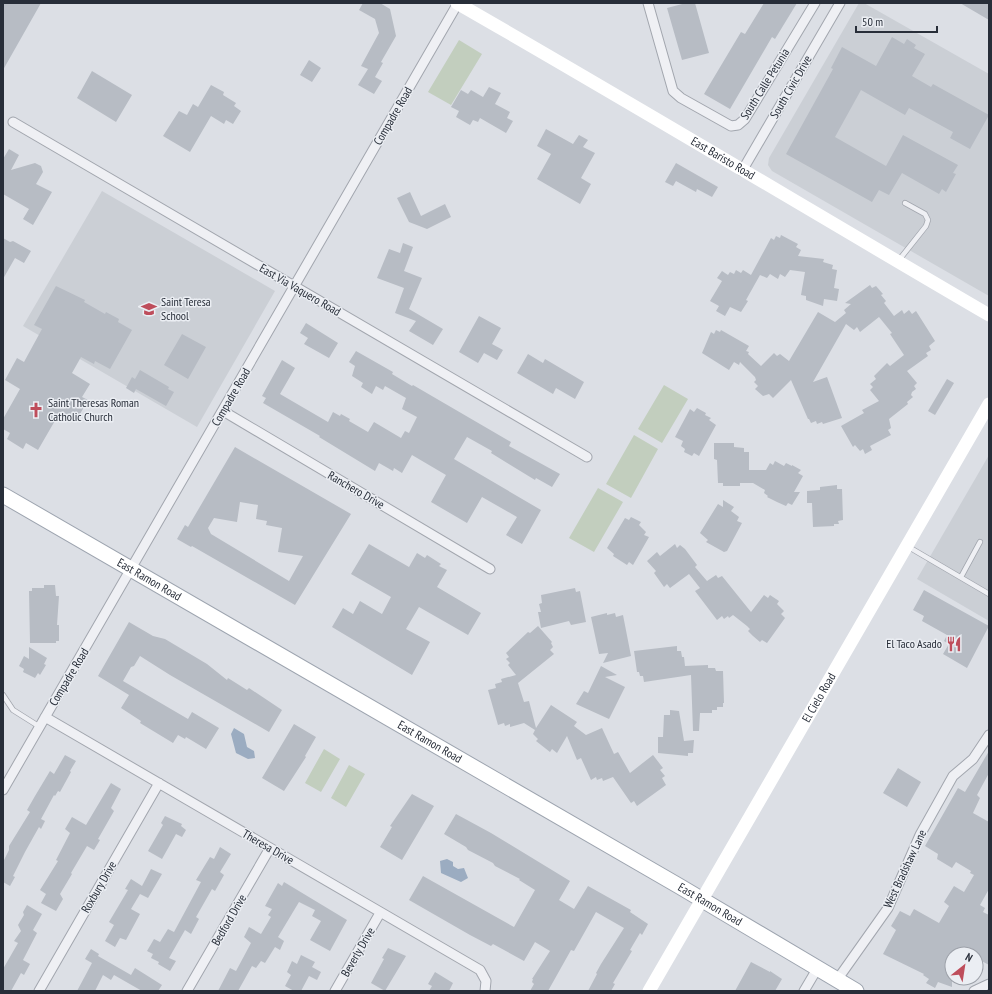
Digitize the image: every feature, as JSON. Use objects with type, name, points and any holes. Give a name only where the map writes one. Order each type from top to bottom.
[{"type":"main road","name":"East Ramon Road","points":[[3,495],[702,900],[856,991]]},
{"type":"street","name":"East Baristo Road","points":[[457,3],[668,124],[742,171],[989,314]]},
{"type":"street","name":"Compadre Road","points":[[3,790],[132,570],[457,3]]},
{"type":"street","name":"South Calle Petunia","points":[[648,3],[673,91],[681,98],[731,126],[738,125],[745,119],[815,3]]},
{"type":"street","name":"South Civic Drive","points":[[742,171],[840,3]]},
{"type":"street","name":"East Via Vaquero Road","points":[[13,122],[588,457]]},
{"type":"street","name":"El Cielo Road","points":[[649,991],[989,404]]},
{"type":"street","name":"Ranchero Drive","points":[[223,411],[490,568]]},
{"type":"street","name":"Theresa Drive","points":[[45,717],[480,970],[486,982],[485,991]]},
{"type":"street","name":"West Bradshaw Lane","points":[[837,980],[888,908],[920,835],[953,776],[973,759],[989,735]]},
{"type":"street","name":"Roxbury Drive","points":[[39,991],[159,783]]},
{"type":"street","name":"Bedford Drive","points":[[187,991],[270,848]]},
{"type":"street","name":"Beverly Drive","points":[[335,991],[380,913]]},
{"type":"street","points":[[804,991],[817,968]]},
{"type":"street","points":[[974,991],[989,984]]},
{"type":"lane","points":[[898,261],[926,226],[928,220],[925,214],[905,203]]},
{"type":"lane","points":[[961,577],[980,542]]},
{"type":"lane","points":[[906,546],[989,594]]},
{"type":"lane","points":[[3,695],[13,710],[40,727]]},
{"type":"shaded area","points":[[859,3],[864,3],[989,74],[989,296],[772,171],[768,165],[769,158]]},
{"type":"shaded area","name":"Saint Teresa School","points":[[102,191],[275,291],[197,427],[23,326]]},
{"type":"shaded area","points":[[989,455],[989,621],[917,579]]},
{"type":"green space","points":[[459,40],[482,54],[451,105],[428,92]]},
{"type":"green space","points":[[664,385],[688,399],[662,443],[638,429]]},
{"type":"green space","points":[[634,435],[658,449],[631,498],[606,484]]},
{"type":"green space","points":[[598,488],[623,502],[594,552],[569,538]]},
{"type":"green space","points":[[324,749],[340,759],[321,792],[305,783]]},
{"type":"green space","points":[[349,765],[365,774],[346,807],[331,798]]},
{"type":"water","points":[[234,728],[244,734],[247,747],[254,751],[255,758],[248,759],[236,753],[231,734]]},
{"type":"water","points":[[447,859],[453,862],[453,866],[458,869],[464,868],[468,878],[461,882],[441,873],[440,861]]},
{"type":"building","points":[[3,3],[41,3],[3,70]]},
{"type":"building","points":[[363,3],[380,3],[390,9],[396,36],[381,62],[383,63],[375,77],[382,81],[374,94],[358,85],[368,69],[361,66],[379,33],[375,19],[359,10]]},
{"type":"building","points":[[686,3],[695,3],[709,53],[682,60],[667,8]]},
{"type":"building","points":[[764,3],[797,3],[775,39],[772,37],[730,109],[704,94],[741,32],[745,34]]},
{"type":"building","points":[[960,3],[989,3],[989,20]]},
{"type":"building","points":[[892,37],[904,44],[907,39],[916,45],[914,48],[925,54],[912,76],[931,87],[933,84],[989,115],[970,149],[950,138],[953,132],[909,108],[905,115],[861,90],[835,137],[886,166],[903,135],[958,165],[953,173],[956,174],[946,192],[942,189],[939,194],[902,173],[889,195],[879,190],[872,202],[786,154],[833,69],[831,68],[842,47],[876,66]]},
{"type":"building","points":[[309,60],[321,68],[312,82],[300,75]]},
{"type":"building","points":[[92,71],[132,95],[116,122],[77,98]]},
{"type":"building","points":[[211,85],[224,92],[223,95],[236,103],[234,106],[241,111],[233,124],[226,120],[224,124],[211,116],[190,152],[163,136],[179,111],[187,115],[193,104],[198,107]]},
{"type":"building","points":[[489,87],[501,93],[495,104],[510,112],[507,118],[513,121],[506,133],[480,118],[478,122],[473,120],[470,125],[456,117],[459,111],[451,107],[461,90],[468,94],[471,90],[483,97]]},
{"type":"building","points":[[546,129],[573,144],[579,135],[588,140],[583,147],[595,153],[581,178],[591,184],[580,204],[537,179],[551,154],[537,146]]},
{"type":"building","points":[[9,149],[19,155],[11,170],[35,163],[41,166],[43,172],[36,184],[52,192],[33,225],[23,219],[29,209],[3,194],[3,159]]},
{"type":"building","points":[[676,163],[718,187],[712,197],[697,189],[696,192],[676,181],[673,186],[665,182]]},
{"type":"building","points":[[410,192],[421,216],[445,204],[451,217],[427,229],[409,222],[397,198]]},
{"type":"building","points":[[781,235],[798,244],[796,247],[801,250],[798,256],[824,259],[823,262],[833,265],[832,269],[837,270],[834,288],[839,289],[837,301],[824,299],[823,306],[806,300],[806,296],[801,295],[805,272],[790,270],[785,277],[780,274],[778,279],[770,274],[767,278],[760,275],[746,300],[748,301],[741,312],[730,307],[725,316],[716,311],[719,306],[710,301],[722,281],[717,278],[722,271],[728,275],[730,272],[734,274],[736,270],[741,273],[743,270],[751,275],[771,238],[774,240],[776,236],[780,238]]},
{"type":"building","points":[[3,238],[10,242],[13,241],[31,251],[24,263],[15,258],[3,279]]},
{"type":"building","points":[[403,243],[413,247],[404,271],[422,278],[409,309],[443,329],[433,345],[409,331],[416,321],[395,313],[404,288],[377,278],[389,249],[400,253]]},
{"type":"building","points":[[870,285],[872,288],[876,286],[883,294],[881,295],[886,301],[884,303],[894,316],[902,310],[904,314],[909,310],[912,314],[916,311],[935,341],[929,346],[931,350],[926,353],[928,356],[907,371],[917,383],[914,386],[916,389],[912,392],[911,395],[913,397],[907,402],[908,404],[889,419],[891,428],[888,430],[891,435],[870,446],[872,450],[865,454],[863,449],[860,451],[855,445],[853,447],[841,426],[864,413],[862,410],[879,401],[870,390],[873,387],[870,384],[876,379],[874,376],[887,363],[890,366],[904,355],[890,334],[892,333],[879,317],[860,332],[857,327],[854,330],[846,324],[813,382],[827,377],[842,418],[823,424],[822,422],[817,424],[816,421],[811,423],[808,419],[791,380],[773,398],[769,394],[763,396],[755,389],[758,386],[754,382],[756,380],[755,377],[740,362],[739,365],[734,362],[729,370],[702,353],[711,332],[714,334],[716,330],[720,332],[721,330],[749,346],[746,351],[749,352],[748,354],[761,366],[774,353],[777,356],[780,354],[789,361],[818,312],[835,322],[846,313],[844,310],[851,304],[845,303]]},
{"type":"building","points":[[56,286],[85,300],[84,302],[105,314],[106,312],[119,319],[118,322],[132,330],[110,369],[95,361],[94,364],[81,357],[72,373],[90,384],[82,397],[88,400],[76,421],[60,412],[38,450],[26,443],[23,449],[7,439],[10,433],[3,429],[3,419],[20,389],[5,380],[17,358],[24,362],[42,329],[34,325]]},
{"type":"building","points":[[479,316],[501,328],[492,344],[503,350],[497,360],[484,353],[478,363],[459,352]]},
{"type":"building","points":[[306,323],[338,343],[329,358],[304,344],[308,338],[300,333]]},
{"type":"building","points":[[182,334],[206,347],[188,379],[164,365]]},
{"type":"building","points":[[356,351],[393,372],[392,374],[412,386],[413,385],[511,442],[509,446],[560,474],[552,487],[536,478],[535,480],[491,453],[492,451],[467,437],[454,459],[541,510],[522,544],[506,535],[517,517],[482,497],[467,523],[431,502],[446,475],[412,455],[402,473],[394,468],[393,471],[379,463],[375,471],[319,437],[320,436],[263,403],[266,398],[262,396],[282,360],[295,368],[280,394],[328,422],[333,412],[350,419],[349,421],[368,432],[374,422],[401,438],[405,431],[409,433],[417,417],[402,409],[406,398],[385,386],[383,390],[376,386],[372,394],[361,387],[363,383],[352,376],[355,366],[349,362]]},
{"type":"building","points":[[528,354],[543,363],[545,359],[584,382],[575,399],[556,388],[553,394],[517,373]]},
{"type":"building","points":[[140,370],[169,387],[168,389],[174,392],[166,406],[136,389],[134,393],[126,388],[132,377],[135,379]]},
{"type":"building","points":[[947,379],[954,383],[935,415],[928,411]]},
{"type":"building","points":[[697,408],[706,413],[705,415],[711,418],[709,420],[716,425],[699,456],[694,453],[692,456],[684,452],[685,449],[681,446],[683,441],[675,437],[690,409],[694,412]]},
{"type":"building","points":[[714,443],[734,443],[734,447],[744,448],[744,452],[749,452],[749,470],[766,470],[770,463],[773,465],[775,461],[784,466],[786,463],[792,465],[801,470],[798,473],[803,476],[794,492],[800,492],[792,505],[788,503],[786,506],[767,497],[768,496],[764,493],[765,490],[753,483],[740,483],[740,486],[723,486],[723,483],[718,483],[717,460],[714,459]]},
{"type":"building","points":[[235,447],[351,514],[295,605],[192,546],[191,547],[177,539],[185,525],[188,527]],"holes":[[[240,502],[258,505],[256,519],[267,521],[266,525],[282,528],[278,552],[303,556],[289,581],[211,534],[208,528],[214,518],[237,522]]]},
{"type":"building","points":[[837,485],[837,489],[842,489],[843,520],[838,521],[839,524],[834,524],[834,526],[813,527],[812,503],[807,503],[807,491],[820,490],[820,487]]},
{"type":"building","points":[[723,500],[734,507],[731,511],[739,517],[737,521],[742,523],[727,551],[724,552],[706,542],[708,540],[700,533],[718,504],[723,507]]},
{"type":"building","points":[[631,517],[641,522],[639,525],[646,532],[644,535],[649,537],[633,565],[629,562],[627,565],[613,556],[614,554],[607,548],[625,518],[629,520]]},
{"type":"building","points":[[369,544],[409,567],[417,553],[425,558],[427,555],[441,564],[439,566],[447,570],[437,587],[481,613],[468,635],[419,607],[406,629],[430,642],[412,675],[332,627],[343,608],[353,614],[360,601],[382,614],[391,597],[351,574]]},
{"type":"building","points":[[675,544],[677,548],[680,545],[685,549],[697,565],[695,567],[707,581],[716,575],[718,578],[722,576],[751,612],[764,595],[768,598],[770,595],[779,601],[777,604],[784,611],[781,614],[785,618],[767,643],[762,640],[760,642],[748,631],[750,629],[747,626],[733,615],[724,619],[722,616],[717,620],[695,591],[700,588],[689,574],[670,588],[667,584],[664,587],[654,573],[656,571],[647,561],[657,552],[660,556]]},
{"type":"building","points":[[44,585],[55,585],[56,596],[59,596],[57,625],[59,625],[59,641],[56,641],[56,643],[30,643],[29,591],[32,591],[32,588],[44,588]]},
{"type":"building","points":[[575,588],[576,592],[580,591],[586,622],[571,625],[569,621],[541,628],[538,612],[541,612],[539,604],[542,603],[541,595]]},
{"type":"building","points":[[924,590],[989,626],[967,668],[943,654],[949,644],[944,641],[947,635],[922,621],[924,616],[913,610]]},
{"type":"building","points":[[607,613],[607,615],[615,613],[616,617],[623,615],[631,656],[603,663],[608,653],[599,654],[591,617]]},
{"type":"building","points":[[129,622],[153,636],[165,639],[207,664],[227,680],[228,678],[247,690],[249,688],[282,710],[269,732],[140,656],[134,666],[131,667],[123,681],[188,719],[192,712],[219,728],[206,749],[186,737],[185,739],[178,735],[173,743],[140,723],[141,721],[121,708],[129,695],[98,676]]},
{"type":"building","points":[[538,626],[552,642],[553,647],[550,650],[554,654],[518,683],[524,702],[529,701],[536,728],[551,705],[577,722],[574,726],[586,735],[602,728],[614,754],[618,752],[630,773],[653,755],[663,768],[660,770],[665,776],[662,778],[666,785],[637,806],[634,801],[631,803],[613,777],[603,781],[602,778],[597,780],[596,777],[591,780],[581,758],[577,760],[567,736],[557,753],[552,749],[550,752],[536,741],[538,739],[533,734],[535,730],[524,723],[510,727],[510,724],[505,726],[504,723],[498,725],[488,690],[496,688],[495,684],[502,682],[501,679],[516,675],[508,665],[510,663],[506,659],[509,657],[506,653],[528,632],[530,633]]},
{"type":"building","points":[[677,646],[677,651],[681,651],[682,657],[684,657],[685,666],[708,665],[708,668],[715,668],[716,671],[723,671],[723,707],[717,707],[717,710],[712,710],[712,713],[700,713],[699,731],[693,731],[691,675],[644,682],[643,676],[640,676],[639,672],[637,672],[634,651]]},
{"type":"building","points":[[29,647],[47,658],[44,664],[46,665],[40,675],[38,673],[35,678],[23,672],[24,669],[19,666],[24,656],[29,659]]},
{"type":"building","points":[[601,666],[617,675],[605,677],[625,687],[609,719],[576,704],[584,691],[588,693]]},
{"type":"building","points":[[670,710],[679,711],[684,741],[694,740],[693,753],[688,753],[688,756],[658,753],[658,737],[663,737],[664,715],[670,715]]},
{"type":"building","points":[[294,724],[316,737],[305,756],[306,757],[284,791],[262,778]]},
{"type":"building","points":[[989,751],[989,773],[977,795],[980,798],[973,813],[989,822],[989,889],[980,905],[985,908],[983,912],[989,915],[989,965],[984,962],[984,946],[944,946],[944,984],[938,982],[935,988],[926,983],[929,979],[923,975],[924,974],[883,954],[896,930],[891,926],[900,911],[910,916],[914,909],[939,923],[949,906],[944,902],[954,886],[964,892],[974,875],[970,873],[971,871],[956,862],[952,868],[937,859],[938,854],[925,846],[958,788],[965,792]]},
{"type":"building","points":[[65,755],[76,761],[60,792],[58,791],[55,796],[54,795],[41,819],[45,821],[41,829],[39,827],[25,852],[13,876],[15,877],[10,886],[3,882],[3,862],[9,850],[9,846],[30,812],[27,810],[50,771],[54,774]]},
{"type":"building","points":[[898,768],[921,782],[907,807],[883,793]]},
{"type":"building","points":[[111,783],[121,789],[111,808],[114,811],[98,839],[100,840],[94,850],[87,846],[71,873],[72,874],[60,894],[63,899],[56,911],[41,903],[46,894],[40,890],[58,861],[56,860],[70,833],[65,829],[72,817],[86,825]]},
{"type":"building","points":[[412,794],[434,806],[402,860],[380,847],[392,827],[390,826]]},
{"type":"building","points":[[456,814],[491,833],[570,881],[559,900],[574,909],[588,886],[631,910],[630,912],[648,924],[642,935],[640,933],[630,950],[632,951],[613,983],[615,984],[611,991],[588,991],[601,964],[624,928],[596,912],[574,951],[571,950],[548,991],[530,991],[534,984],[532,979],[550,951],[535,942],[524,961],[493,944],[491,946],[470,935],[409,900],[423,876],[514,927],[535,890],[519,880],[520,879],[495,866],[493,863],[468,850],[466,847],[444,834]]},
{"type":"building","points":[[165,816],[182,824],[181,826],[186,830],[182,837],[176,834],[162,859],[148,851],[163,825],[161,823]]},
{"type":"building","points":[[220,847],[231,854],[220,872],[224,875],[215,891],[212,889],[196,917],[199,919],[191,934],[185,930],[169,958],[176,961],[170,971],[158,964],[159,962],[151,958],[153,954],[147,951],[154,939],[160,942],[168,929],[174,932],[201,882],[196,880],[210,857],[214,859]]},
{"type":"building","points":[[151,869],[162,874],[148,898],[140,894],[131,909],[140,914],[126,940],[120,938],[115,947],[105,941],[114,925],[109,922],[128,890],[125,889],[131,879],[142,886]]},
{"type":"building","points":[[284,882],[347,920],[330,951],[310,940],[321,921],[312,916],[315,910],[299,902],[278,937],[284,941],[280,950],[275,947],[265,963],[261,961],[256,968],[252,966],[238,991],[218,991],[230,968],[236,971],[251,943],[244,937],[249,927],[261,934],[271,917],[268,915],[272,909],[265,906],[278,883],[282,886]]},
{"type":"building","points":[[27,905],[42,914],[33,930],[37,933],[23,960],[30,964],[24,975],[21,973],[11,991],[3,991],[3,969],[18,943],[14,941],[21,931],[18,925],[24,915],[23,912]]},
{"type":"building","points":[[388,948],[406,956],[385,991],[371,983],[384,959],[382,958]]},
{"type":"building","points":[[91,949],[99,954],[98,956],[131,975],[135,968],[162,985],[158,991],[142,991],[114,975],[111,980],[103,975],[95,991],[77,991],[92,963],[85,959]]},
{"type":"building","points":[[301,955],[315,962],[312,967],[321,972],[317,980],[309,976],[301,991],[294,991],[285,986],[291,975],[287,972],[292,961],[297,964]]},
{"type":"building","points":[[751,962],[770,971],[782,979],[775,991],[735,991]]},
{"type":"building","points":[[435,972],[453,983],[449,991],[429,991],[432,986],[428,984]]},
{"type":"place","name":"Saint Teresa School","points":[[149,309]]},
{"type":"place","name":"Saint Theresas Roman Catholic Church","points":[[36,410]]},
{"type":"place","name":"El Taco Asado","points":[[954,644]]}]
